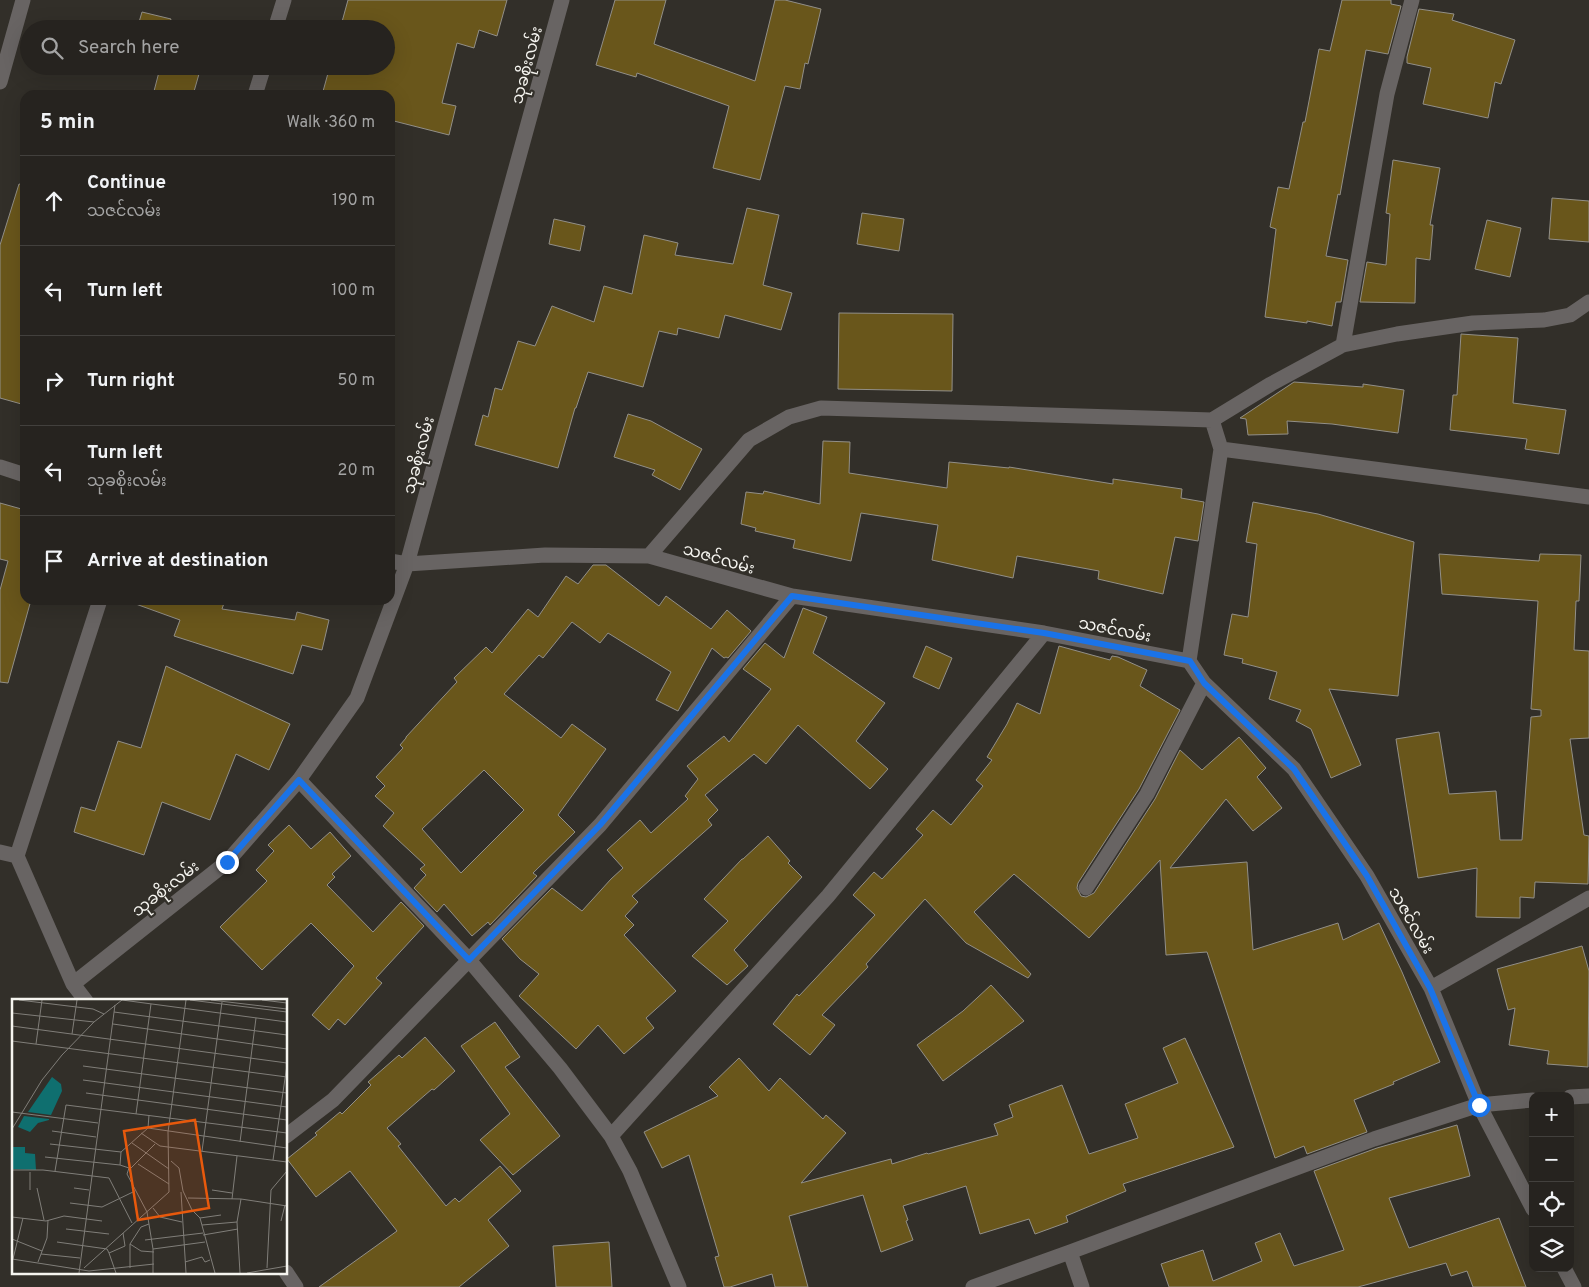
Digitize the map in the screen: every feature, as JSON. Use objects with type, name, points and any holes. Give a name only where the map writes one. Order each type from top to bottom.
[{"type":"street","points":[[0,82],[23,0]]},
{"type":"street","points":[[278,20],[284,0]]},
{"type":"street","name":"သုခစိုးလမ်း","points":[[395,596],[407,564],[562,0]]},
{"type":"street","points":[[1343,345],[1387,94],[1412,0]]},
{"type":"street","points":[[257,90],[261,75]]},
{"type":"street","points":[[649,556],[749,440],[789,417],[822,408],[1212,420],[1271,384],[1343,345],[1397,334],[1472,323],[1544,320],[1570,315],[1589,302]]},
{"type":"street","points":[[1190,661],[1221,449],[1212,420]]},
{"type":"street","points":[[1221,449],[1589,497]]},
{"type":"street","points":[[0,467],[20,473]]},
{"type":"street","name":"သဇင်လမ်း","points":[[395,562],[407,564],[545,555],[649,556],[792,596],[1044,633],[1190,661],[1204,683],[1294,769],[1367,876],[1430,988],[1479,1105],[1529,1201]]},
{"type":"street","points":[[288,1134],[333,1100],[600,825],[792,596]]},
{"type":"street","points":[[84,999],[72,984],[17,856],[98,605]]},
{"type":"street","name":"သုခစိုးလမ်း","points":[[72,984],[227,862],[299,780],[357,698],[392,605]]},
{"type":"street","points":[[610,1136],[828,896],[1044,633]]},
{"type":"street","points":[[1086,888],[1147,794],[1204,683]]},
{"type":"street","points":[[299,780],[469,960],[560,1068],[610,1136],[630,1171],[679,1287]]},
{"type":"street","points":[[0,852],[17,856]]},
{"type":"street","points":[[1430,988],[1589,898]]},
{"type":"street","points":[[1574,1096],[1589,1096]]},
{"type":"street","points":[[973,1287],[1374,1139],[1479,1105],[1529,1100]]},
{"type":"street","points":[[1070,1252],[1082,1287]]},
{"type":"street","points":[[1566,1272],[1574,1287]]},
{"type":"street","points":[[287,1274],[296,1287]]},
{"type":"building","points":[[348,0],[507,0],[497,36],[479,30],[474,48],[457,43],[442,103],[456,106],[449,135],[395,121],[395,90],[323,90],[328,75],[395,75],[395,20],[342,20]]},
{"type":"building","points":[[615,0],[666,0],[654,44],[755,81],[775,0],[785,0],[821,9],[808,64],[805,63],[800,89],[785,86],[760,180],[713,168],[729,106],[637,73],[636,77],[596,65]]},
{"type":"building","points":[[1342,0],[1391,0],[1391,4],[1401,6],[1388,54],[1366,50],[1340,195],[1338,194],[1326,256],[1348,260],[1341,302],[1336,302],[1332,326],[1307,321],[1307,323],[1265,317],[1276,229],[1270,227],[1278,187],[1289,189],[1303,122],[1305,122],[1319,49],[1330,51]]},
{"type":"building","points":[[1419,9],[1454,14],[1452,20],[1515,40],[1501,84],[1495,82],[1488,118],[1423,104],[1431,68],[1407,63]]},
{"type":"building","points":[[142,12],[171,19],[171,20],[140,20]]},
{"type":"building","points":[[158,75],[199,75],[194,90],[154,90]]},
{"type":"building","points":[[1393,160],[1440,168],[1430,225],[1433,225],[1430,260],[1416,258],[1415,303],[1360,302],[1367,262],[1386,265],[1390,214],[1386,213]]},
{"type":"building","points":[[20,184],[20,404],[0,398],[0,245]]},
{"type":"building","points":[[1552,198],[1589,201],[1589,242],[1549,239]]},
{"type":"building","points":[[747,208],[779,215],[763,285],[792,293],[781,330],[725,315],[719,338],[678,328],[677,335],[659,331],[643,387],[588,372],[575,408],[558,468],[475,445],[483,415],[488,417],[495,388],[502,390],[518,341],[535,346],[552,306],[594,322],[604,286],[632,294],[644,235],[678,243],[675,255],[733,264]]},
{"type":"building","points":[[862,213],[904,219],[899,251],[857,244]]},
{"type":"building","points":[[554,219],[585,226],[580,251],[549,244]]},
{"type":"building","points":[[1487,220],[1521,228],[1510,277],[1475,269]]},
{"type":"building","points":[[839,313],[953,314],[952,391],[838,389]]},
{"type":"building","points":[[1461,334],[1518,338],[1513,403],[1566,410],[1559,454],[1525,449],[1527,439],[1450,430],[1453,395],[1457,395]]},
{"type":"building","points":[[1294,382],[1363,387],[1363,384],[1404,390],[1398,433],[1332,424],[1287,421],[1288,434],[1248,435],[1246,419],[1240,418]]},
{"type":"building","points":[[628,414],[651,421],[702,449],[680,490],[652,475],[655,470],[614,457]]},
{"type":"building","points":[[823,441],[850,442],[849,473],[947,488],[949,462],[1009,467],[1113,484],[1113,479],[1182,489],[1181,498],[1204,502],[1198,541],[1175,537],[1163,594],[1098,579],[1099,571],[1017,556],[1013,578],[932,560],[938,525],[861,513],[851,561],[793,548],[795,540],[755,531],[756,528],[741,524],[746,492],[763,494],[764,491],[820,504]]},
{"type":"building","points":[[1253,502],[1318,514],[1414,542],[1398,696],[1329,689],[1361,765],[1331,778],[1311,729],[1296,721],[1301,710],[1269,699],[1277,672],[1242,663],[1243,659],[1224,655],[1232,614],[1248,617],[1257,544],[1246,542]]},
{"type":"building","points":[[0,503],[20,509],[20,605],[30,605],[8,683],[0,682],[0,590],[8,561],[0,559]]},
{"type":"building","points":[[1439,554],[1539,561],[1540,554],[1581,555],[1579,601],[1576,601],[1574,650],[1589,651],[1589,738],[1570,739],[1584,835],[1589,836],[1588,884],[1535,882],[1534,898],[1520,897],[1520,918],[1476,917],[1477,868],[1418,878],[1396,739],[1439,732],[1449,794],[1496,791],[1500,840],[1522,840],[1531,717],[1541,716],[1541,710],[1531,709],[1538,601],[1442,594]]},
{"type":"building","points":[[593,565],[606,565],[659,606],[666,596],[711,629],[727,610],[751,631],[728,658],[724,658],[712,648],[678,711],[656,700],[671,672],[608,633],[600,643],[572,622],[543,658],[539,655],[504,694],[561,738],[572,724],[606,749],[558,815],[575,832],[533,873],[537,876],[490,925],[488,922],[472,936],[444,904],[437,912],[414,888],[426,875],[420,869],[425,865],[383,826],[394,813],[375,796],[385,786],[376,777],[403,748],[400,745],[406,737],[457,682],[454,678],[486,647],[492,653],[528,609],[538,617],[566,576],[578,584]],"holes":[[[484,770],[524,810],[461,873],[422,829]]]},
{"type":"building","points":[[139,605],[223,605],[222,609],[295,620],[297,612],[329,620],[322,650],[302,645],[293,674],[174,636],[180,620]]},
{"type":"building","points":[[803,608],[827,617],[813,653],[885,703],[856,741],[888,769],[870,789],[798,725],[766,764],[754,754],[705,795],[718,810],[708,820],[712,825],[632,896],[638,902],[625,916],[634,925],[624,935],[676,991],[646,1018],[654,1028],[624,1054],[598,1025],[576,1049],[519,996],[539,974],[520,959],[502,939],[552,888],[582,911],[623,868],[607,850],[640,820],[651,833],[688,799],[685,796],[698,779],[687,766],[724,736],[729,742],[771,689],[743,669],[765,643],[784,658]]},
{"type":"building","points":[[926,646],[952,658],[939,689],[913,677]]},
{"type":"building","points":[[1059,646],[1110,660],[1112,656],[1118,657],[1147,670],[1140,686],[1180,710],[1139,789],[1078,883],[1077,888],[1081,896],[1086,897],[1094,893],[1155,799],[1180,750],[1202,770],[1239,737],[1266,768],[1257,777],[1282,808],[1253,831],[1226,799],[1170,868],[1247,862],[1253,950],[1338,923],[1343,940],[1379,923],[1440,1062],[1393,1082],[1394,1084],[1354,1100],[1367,1132],[1307,1154],[1304,1146],[1275,1158],[1207,952],[1166,955],[1160,860],[1089,938],[1014,874],[974,912],[1031,974],[1028,978],[966,943],[925,899],[866,964],[868,967],[822,1015],[835,1025],[810,1055],[773,1024],[797,994],[799,996],[875,915],[853,895],[874,872],[882,879],[923,835],[916,829],[933,810],[951,825],[983,786],[976,780],[992,760],[987,757],[1017,703],[1040,714]]},
{"type":"building","points":[[166,666],[290,724],[269,770],[236,754],[210,820],[162,802],[144,855],[74,832],[81,807],[95,811],[118,741],[141,748]]},
{"type":"building","points":[[289,825],[311,849],[330,832],[351,856],[332,874],[335,877],[327,885],[373,932],[401,902],[424,926],[376,978],[382,983],[345,1025],[338,1019],[329,1030],[312,1015],[354,966],[311,923],[262,970],[220,927],[267,881],[256,870],[274,851],[268,845]]},
{"type":"building","points":[[768,836],[790,861],[788,863],[802,877],[734,950],[748,966],[727,985],[692,956],[728,921],[704,899],[742,859]]},
{"type":"building","points":[[1582,946],[1589,971],[1588,1067],[1547,1064],[1549,1051],[1509,1045],[1515,1008],[1508,1010],[1497,969]]},
{"type":"building","points":[[991,985],[1024,1021],[943,1081],[917,1045],[963,1011]]},
{"type":"building","points":[[495,1022],[520,1057],[505,1067],[560,1136],[513,1175],[480,1140],[510,1114],[461,1046]]},
{"type":"building","points":[[425,1037],[455,1071],[387,1128],[401,1144],[398,1146],[446,1206],[455,1198],[459,1202],[500,1166],[521,1191],[488,1220],[509,1246],[459,1287],[319,1287],[397,1231],[350,1171],[316,1197],[288,1158],[317,1135],[315,1133],[340,1112],[342,1114],[371,1085],[368,1082],[399,1055],[402,1058]]},
{"type":"building","points":[[1185,1038],[1234,1147],[1123,1184],[1126,1191],[1066,1216],[1068,1222],[1035,1234],[1029,1219],[980,1234],[966,1186],[903,1206],[913,1240],[881,1252],[863,1195],[789,1216],[808,1287],[775,1287],[772,1274],[730,1287],[724,1287],[715,1257],[719,1256],[689,1155],[662,1168],[644,1132],[718,1096],[709,1087],[739,1058],[769,1091],[780,1078],[823,1119],[826,1115],[846,1133],[801,1183],[891,1159],[892,1164],[998,1135],[994,1124],[1013,1117],[1009,1105],[1062,1085],[1089,1154],[1138,1138],[1125,1104],[1178,1083],[1163,1048]]},
{"type":"building","points":[[1457,1125],[1470,1176],[1389,1198],[1409,1248],[1499,1218],[1526,1287],[1473,1287],[1467,1271],[1451,1276],[1446,1263],[1358,1287],[1169,1287],[1161,1264],[1203,1250],[1213,1281],[1262,1261],[1255,1243],[1280,1233],[1294,1266],[1344,1250],[1314,1171],[1377,1148]]},
{"type":"building","points":[[609,1242],[612,1287],[556,1287],[553,1246]]},
{"type":"route","points":[[227,862],[299,780],[469,960],[600,825],[792,596],[1044,633],[1190,661],[1204,683],[1294,769],[1367,876],[1430,988],[1479,1105]]}]
